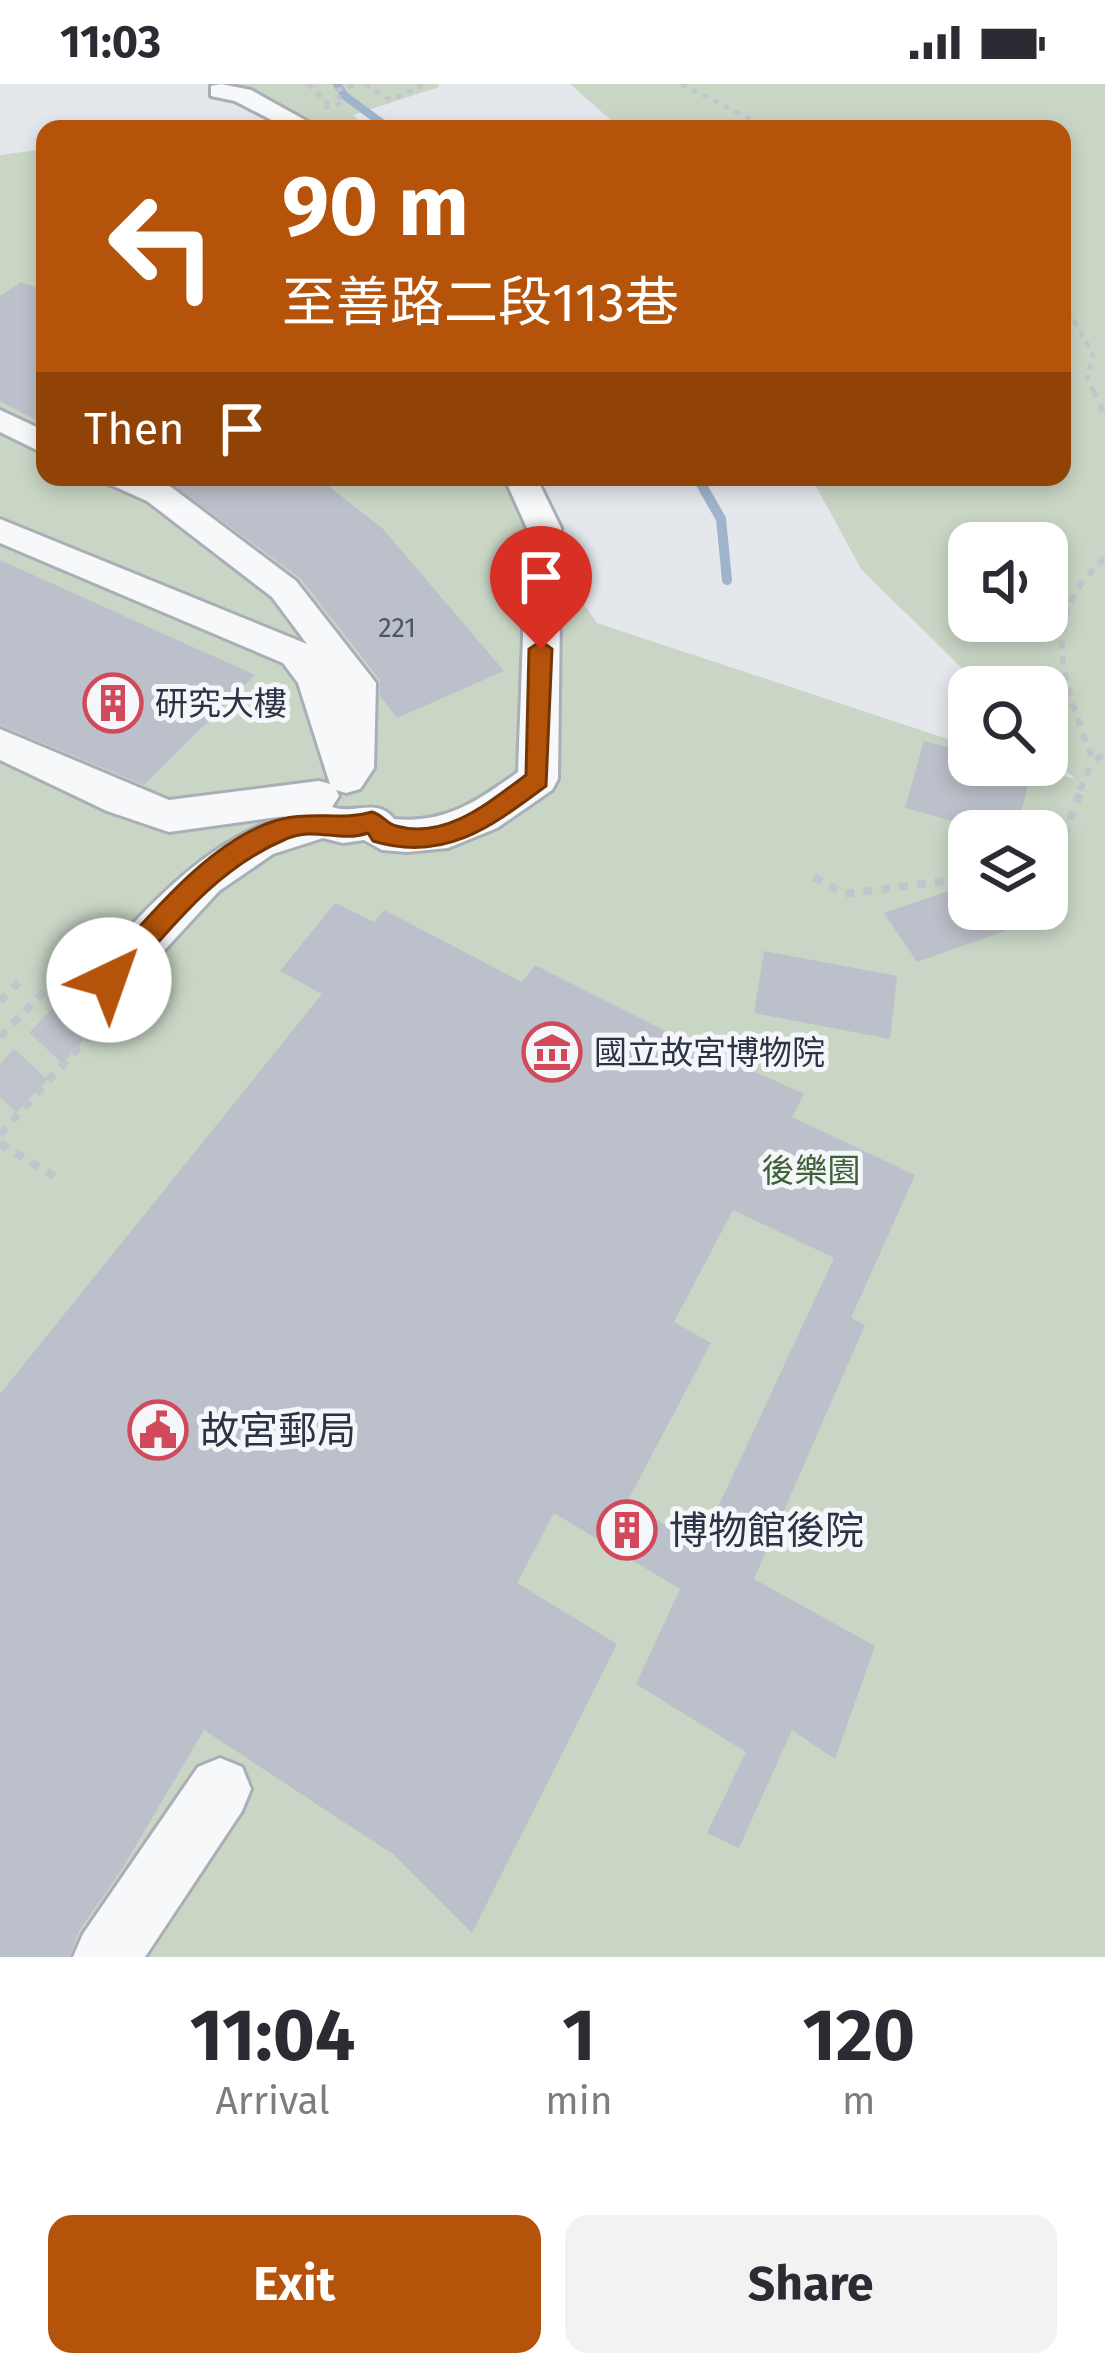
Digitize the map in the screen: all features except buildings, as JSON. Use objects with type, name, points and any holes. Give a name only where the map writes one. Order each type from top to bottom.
[{"type":"street","points":[[236,120],[217,103],[219,87],[291,120]]},
{"type":"street","points":[[99,990],[205,873],[336,793],[357,683],[284,589],[158,494],[141,486]]},
{"type":"street","points":[[0,530],[296,654],[316,679],[338,829],[372,821],[382,834],[414,838],[471,828],[538,779],[544,528],[524,486]]},
{"type":"street","points":[[0,743],[122,800],[169,816],[336,793]]},
{"type":"street","points":[[106,1957],[220,1789]]},
{"type":"path","points":[[308,84],[319,97]]},
{"type":"path","points":[[341,100],[335,92],[362,84],[391,100],[422,85]]},
{"type":"path","points":[[681,84],[752,120]]},
{"type":"path","points":[[1071,312],[1072,325],[1093,354],[1087,378],[1105,417]]},
{"type":"path","points":[[1093,761],[1067,691],[1061,611],[1078,576],[1105,558]]},
{"type":"path","points":[[1068,818],[1093,761],[1105,754]]},
{"type":"path","points":[[814,877],[844,893],[948,881]]},
{"type":"path","points":[[0,1037],[58,976],[99,990],[0,1134]]},
{"type":"path","points":[[0,1001],[22,979]]},
{"type":"path","points":[[0,1144],[56,1177]]},
{"type":"green space","points":[[236,84],[439,84],[353,115],[358,120],[298,120]]},
{"type":"green space","name":"國立故宮博物院","points":[[570,84],[1105,84],[1105,1957],[0,1957],[0,155],[36,150],[36,486],[508,486],[529,527],[597,623],[948,739],[948,786],[1068,786],[1068,777],[1075,779],[1068,772],[1068,666],[960,666],[861,569],[816,486],[1071,486],[1071,120],[611,120]]},
{"type":"waterway","points":[[337,84],[345,96],[378,120]]},
{"type":"waterway","points":[[702,486],[721,519],[727,580]]},
{"type":"tunnel","points":[[0,1097],[109,980]]},
{"type":"place","name":"研究大樓","points":[[113,703]]},
{"type":"place","name":"國立故宮博物院","points":[[552,1052]]},
{"type":"place","name":"故宮郵局","points":[[158,1430]]},
{"type":"place","name":"博物館後院","points":[[627,1530]]},
{"type":"route","points":[[109,980],[205,873],[283,829],[327,821],[338,829],[372,821],[382,834],[414,838],[471,828],[538,779],[541,649]]},
{"type":"park label","name":"後樂園","points":[[811,1170]]}]
